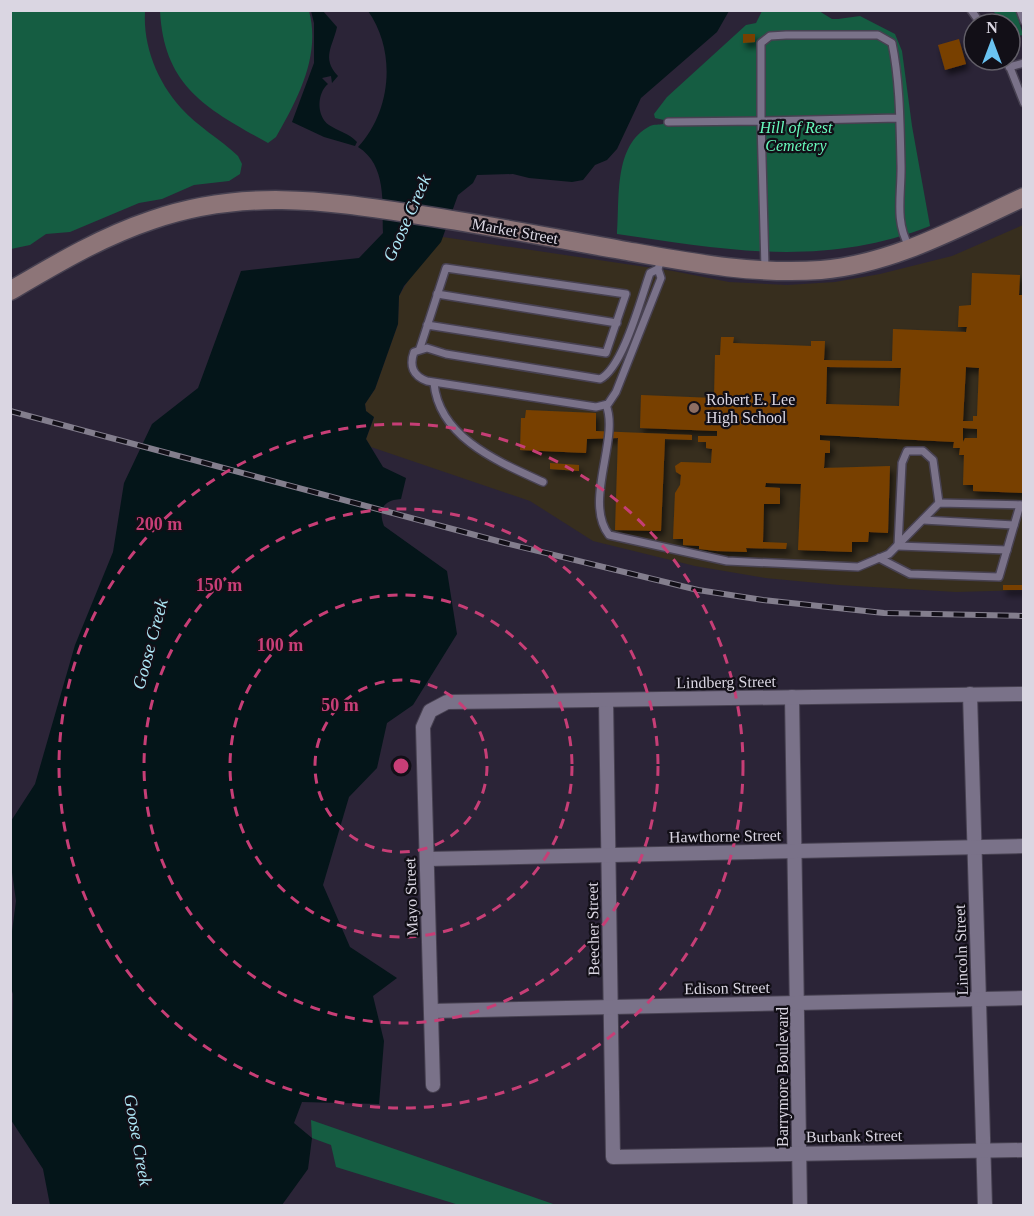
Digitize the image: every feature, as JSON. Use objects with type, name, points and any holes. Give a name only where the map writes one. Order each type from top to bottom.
[{"type":"main road","name":"Market Street","points":[[10,291],[78,252],[114,234],[153,219],[194,208],[274,199],[351,204],[480,224],[660,263],[765,271],[822,270],[874,261],[910,248],[1023,197]]},
{"type":"street","name":"Lindberg Street","points":[[430,711],[447,702],[1023,693]]},
{"type":"street","name":"Lincoln Street","points":[[970,694],[985,1206]]},
{"type":"street","name":"Barrymore Boulevard","points":[[792,697],[800,1206]]},
{"type":"street","name":"Beecher Street","points":[[606,700],[613,1157]]},
{"type":"street","name":"Mayo Street","points":[[430,711],[423,728],[433,1085]]},
{"type":"street","name":"Hawthorne Street","points":[[427,859],[1023,846]]},
{"type":"street","name":"Edison Street","points":[[431,1011],[1023,998]]},
{"type":"street","name":"Burbank Street","points":[[613,1157],[1023,1150]]},
{"type":"lane","points":[[1020,10],[1023,21]]},
{"type":"lane","points":[[765,271],[759,49],[763,39],[770,36],[873,35],[887,38],[892,43],[899,118],[900,225],[910,248]]},
{"type":"lane","points":[[1011,72],[1023,103]]},
{"type":"lane","points":[[668,122],[899,118]]},
{"type":"lane","points":[[420,348],[600,379],[608,375],[617,361],[650,273],[660,263]]},
{"type":"lane","points":[[606,353],[626,294],[446,268],[420,348],[414,352],[411,367],[420,379],[434,382],[596,407],[606,405],[616,392],[661,278],[660,263]]},
{"type":"lane","points":[[437,294],[616,323]]},
{"type":"lane","points":[[427,325],[606,353],[617,361]]},
{"type":"lane","points":[[434,382],[435,398],[443,416],[462,435],[498,461],[543,482]]},
{"type":"lane","points":[[606,405],[608,430],[600,506],[602,522],[609,535],[728,561],[858,567],[898,546],[939,503],[1022,505],[999,577],[910,574],[879,558]]},
{"type":"lane","points":[[898,546],[902,463],[907,451],[923,451],[933,460],[939,503]]},
{"type":"lane","points":[[923,520],[1014,525]]},
{"type":"lane","points":[[898,546],[1007,550]]},
{"type":"shaded area","name":"Robert E. Lee High School","points":[[1023,225],[1023,590],[956,592],[839,585],[765,578],[695,566],[593,541],[530,501],[371,447],[366,439],[374,418],[366,411],[365,404],[375,389],[398,324],[399,296],[412,274],[443,237],[673,271],[729,282],[787,285],[835,282],[880,274],[952,256]]},
{"type":"green space","points":[[11,10],[145,11],[149,50],[165,86],[187,115],[238,156],[242,164],[240,174],[229,181],[194,185],[162,199],[139,203],[70,232],[46,234],[30,245],[11,249]]},
{"type":"green space","points":[[160,11],[309,11],[312,27],[310,60],[299,92],[276,137],[268,143],[226,119],[193,93],[180,77],[170,59],[163,37]]},
{"type":"green space","name":"Hill of Rest Cemetery","points":[[762,11],[819,11],[832,19],[860,16],[895,34],[902,51],[912,126],[930,226],[890,239],[851,247],[774,252],[736,250],[617,234],[621,174],[630,146],[638,135],[650,126],[663,124],[664,120],[655,118],[654,114],[667,97],[746,25],[756,23]]},
{"type":"green space","points":[[993,11],[1016,12],[994,12]]},
{"type":"green space","points":[[311,1120],[556,1205],[459,1205],[336,1167],[331,1145],[312,1138]]},
{"type":"water","points":[[311,11],[323,11],[337,27],[329,58],[338,76],[332,83],[331,76],[322,78],[328,84],[320,99],[320,110],[329,125],[357,142],[355,146],[324,137],[292,122],[314,63],[314,23]]},
{"type":"water","name":"Goose Creek","points":[[368,11],[729,11],[717,32],[641,98],[617,149],[607,160],[595,165],[583,180],[572,182],[529,178],[513,174],[477,175],[473,183],[458,195],[441,242],[404,286],[399,296],[398,324],[375,389],[365,404],[366,411],[374,417],[366,439],[383,467],[406,478],[401,499],[390,501],[382,511],[384,526],[447,571],[457,634],[413,705],[387,723],[377,768],[349,797],[323,885],[350,947],[397,978],[373,996],[384,1041],[379,1104],[302,1102],[294,1123],[312,1138],[308,1169],[282,1205],[50,1205],[43,1169],[11,1120],[13,994],[10,985],[11,939],[16,901],[11,865],[11,821],[35,784],[75,645],[113,552],[124,483],[152,424],[198,388],[241,271],[359,258],[383,233],[382,197],[378,174],[374,164],[358,147],[378,117],[386,81],[383,45]]},
{"type":"building","points":[[743,34],[755,34],[755,42],[743,43]]},
{"type":"building","points":[[959,39],[962,65],[945,70],[938,45]]},
{"type":"building","points":[[972,273],[1020,275],[1019,295],[1024,295],[1024,493],[973,491],[973,485],[963,485],[964,455],[959,455],[960,448],[953,448],[954,442],[820,435],[820,440],[830,441],[830,453],[825,453],[824,468],[890,466],[888,533],[869,532],[868,542],[852,542],[852,552],[798,550],[801,484],[766,483],[765,487],[780,488],[780,504],[764,504],[763,542],[787,543],[786,549],[746,548],[747,552],[716,551],[699,549],[699,546],[683,545],[683,539],[673,539],[675,493],[680,485],[681,475],[676,472],[675,466],[681,462],[711,463],[712,449],[706,448],[706,442],[698,442],[698,436],[717,436],[717,431],[640,428],[641,395],[714,398],[715,355],[720,355],[721,337],[734,337],[733,343],[811,346],[811,341],[825,341],[824,360],[892,361],[893,329],[966,332],[967,327],[958,327],[959,306],[971,305]],"holes":[[[827,367],[901,368],[899,406],[826,404]],[[966,367],[979,368],[977,416],[973,416],[973,421],[963,421]],[[963,428],[977,429],[977,438],[965,438],[963,442]]]},
{"type":"building","points":[[526,410],[596,413],[596,431],[692,435],[692,440],[665,439],[661,531],[615,530],[618,438],[587,439],[586,453],[520,450],[521,418],[525,418]]},
{"type":"building","points":[[550,463],[579,465],[579,471],[550,469]]},
{"type":"building","points":[[1003,585],[1024,585],[1024,590],[1003,590]]},
{"type":"railway","points":[[10,411],[505,543],[698,590],[763,600],[884,613],[1024,616]]},
{"type":"place","name":"Robert E. Lee High School","points":[[694,408]]}]
